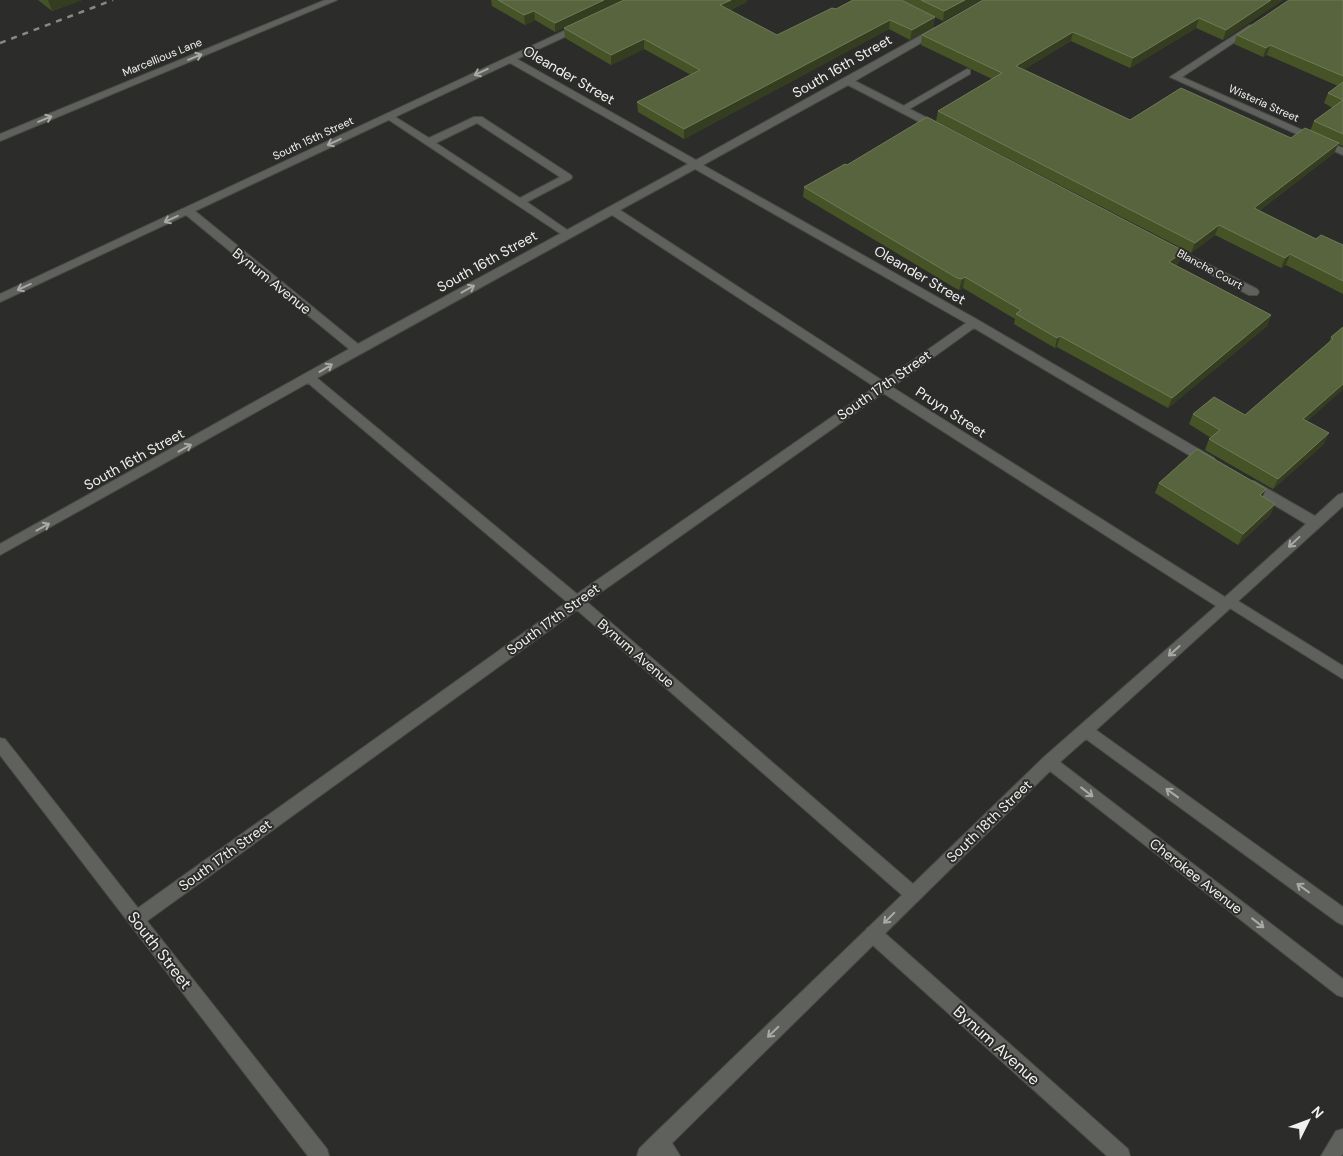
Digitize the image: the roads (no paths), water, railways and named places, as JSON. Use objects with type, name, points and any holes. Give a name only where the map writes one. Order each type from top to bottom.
[{"type":"street","name":"Marcellious Lane","points":[[0,138],[333,0]]},
{"type":"street","name":"South 15th Street","points":[[0,298],[188,212],[591,21]]},
{"type":"street","name":"Wisteria Street","points":[[1261,21],[1175,77],[1343,152]]},
{"type":"street","name":"South 16th Street","points":[[0,550],[357,350],[848,81],[943,23]]},
{"type":"street","name":"Oleander Street","points":[[510,59],[974,323],[1221,467]]},
{"type":"street","points":[[903,109],[967,72]]},
{"type":"street","points":[[848,81],[946,132]]},
{"type":"street","points":[[389,116],[568,234]]},
{"type":"street","name":"Pruyn Street","points":[[612,210],[882,386],[1343,673]]},
{"type":"street","name":"Bynum Avenue","points":[[188,212],[357,350]]},
{"type":"street","name":"Blanche Court","points":[[1156,241],[1253,292]]},
{"type":"street","name":"South 17th Street","points":[[136,919],[577,602],[974,323]]},
{"type":"street","name":"Bynum Avenue","points":[[310,378],[577,602],[913,894]]},
{"type":"street","points":[[1238,477],[1314,522]]},
{"type":"street","name":"South 18th Street","points":[[646,1156],[665,1149],[873,934],[1049,762],[1228,603],[1314,522],[1343,498]]},
{"type":"street","points":[[1084,730],[1343,917]]},
{"type":"street","name":"South Street","points":[[0,744],[320,1156]]},
{"type":"street","name":"Cherokee Avenue","points":[[1049,762],[1343,989]]},
{"type":"street","name":"Bynum Avenue","points":[[873,934],[1121,1156]]},
{"type":"street","points":[[1330,1156],[1343,1138]]},
{"type":"lane","points":[[429,142],[478,119],[567,176],[520,202]]},
{"type":"railway","points":[[0,43],[113,0]]}]
